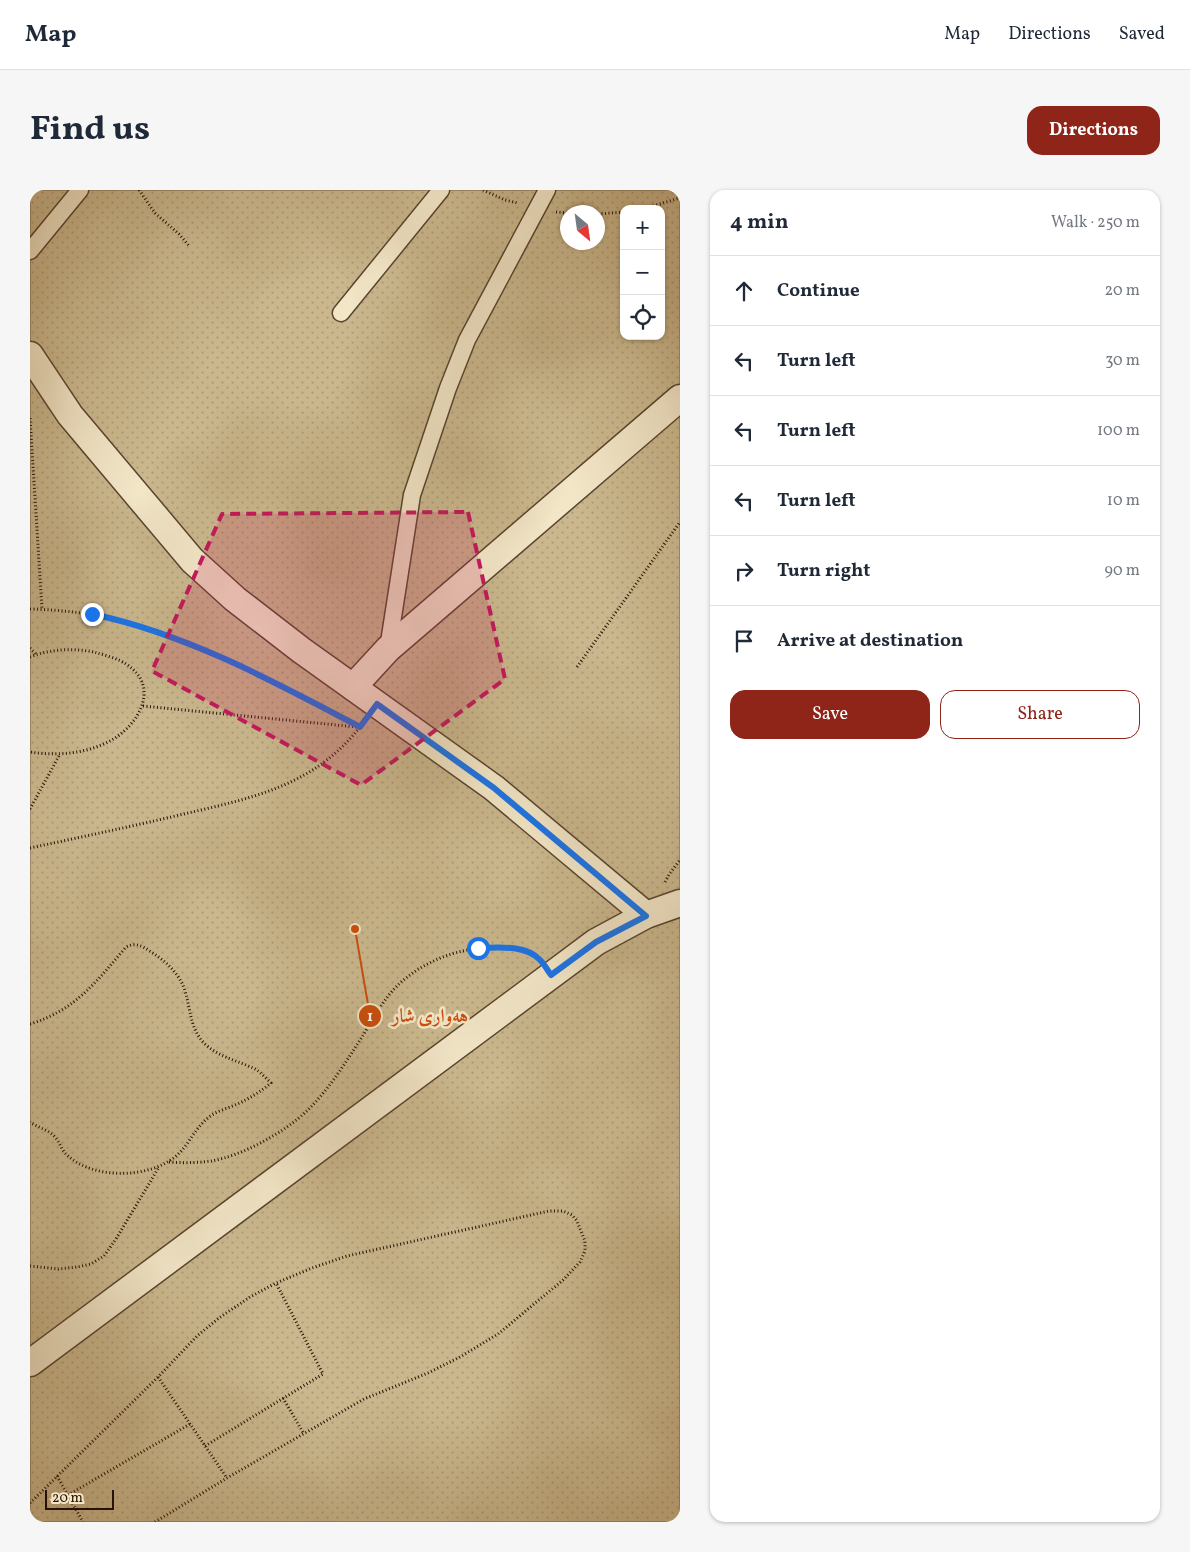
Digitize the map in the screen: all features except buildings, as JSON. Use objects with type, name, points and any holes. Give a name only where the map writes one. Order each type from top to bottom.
[{"type":"street","points":[[30,251],[80,190]]},
{"type":"street","points":[[341,313],[441,190]]},
{"type":"street","points":[[388,649],[412,495],[448,388],[467,340],[547,190]]},
{"type":"street","points":[[30,355],[70,415],[192,560],[286,639],[494,788],[646,916]]},
{"type":"street","points":[[353,687],[388,649],[680,398]]},
{"type":"street","points":[[30,1363],[596,942],[646,916],[680,903]]},
{"type":"path","points":[[140,190],[154,213],[179,234],[190,248]]},
{"type":"path","points":[[656,205],[680,198]]},
{"type":"path","points":[[605,213],[620,212]]},
{"type":"path","points":[[30,418],[42,609]]},
{"type":"path","points":[[577,667],[680,522]]},
{"type":"path","points":[[30,609],[56,609],[122,621],[170,637],[214,654],[312,701],[360,727]]},
{"type":"path","points":[[30,648],[36,654]]},
{"type":"path","points":[[30,657],[36,654],[70,650],[86,651],[113,658],[125,663],[134,670],[140,679],[144,697],[143,706],[134,722],[109,741],[83,751],[52,755],[30,752]]},
{"type":"path","points":[[30,848],[231,803],[271,791],[301,778],[319,766],[360,727],[377,704]]},
{"type":"path","points":[[143,706],[360,727]]},
{"type":"path","points":[[30,809],[61,754]]},
{"type":"path","points":[[30,1024],[53,1014],[81,997],[90,990],[126,947],[131,944],[137,944],[171,967],[177,974],[185,991],[194,1028],[206,1045],[224,1056],[257,1071],[271,1083],[248,1099],[207,1118],[184,1149],[168,1162],[147,1170],[117,1174],[89,1168],[66,1154],[55,1137],[48,1131],[30,1122]]},
{"type":"path","points":[[168,1162],[211,1161],[228,1157],[249,1148],[290,1124],[307,1111],[322,1094],[376,1014],[399,985],[412,974],[430,964],[460,951],[478,948],[513,949],[534,955],[551,975]]},
{"type":"path","points":[[30,1265],[58,1269],[77,1267],[91,1264],[104,1256],[159,1167]]},
{"type":"path","points":[[30,1504],[197,1336],[250,1297],[276,1283],[347,1256],[549,1211],[563,1211],[572,1215],[577,1221],[585,1241],[585,1251],[580,1262],[571,1272],[498,1334],[436,1369],[364,1399],[155,1522]]},
{"type":"path","points":[[205,1446],[323,1374],[276,1283]]},
{"type":"path","points":[[158,1377],[227,1478]]},
{"type":"path","points":[[283,1398],[304,1434]]},
{"type":"path","points":[[68,1495],[190,1424]]},
{"type":"path","points":[[57,1476],[83,1522]]},
{"type":"highlighted area","points":[[468,512],[505,679],[361,785],[152,671],[222,514]]},
{"type":"shaded area","points":[[30,190],[680,190],[680,1522],[30,1522]]},
{"type":"place","name":"هەواری شار","points":[[355,929]]},
{"type":"route","points":[[92,614],[156,632],[214,654],[312,701],[360,727],[377,704],[494,788],[646,916],[596,942],[551,975],[540,960],[527,952],[513,949],[478,948]]}]
